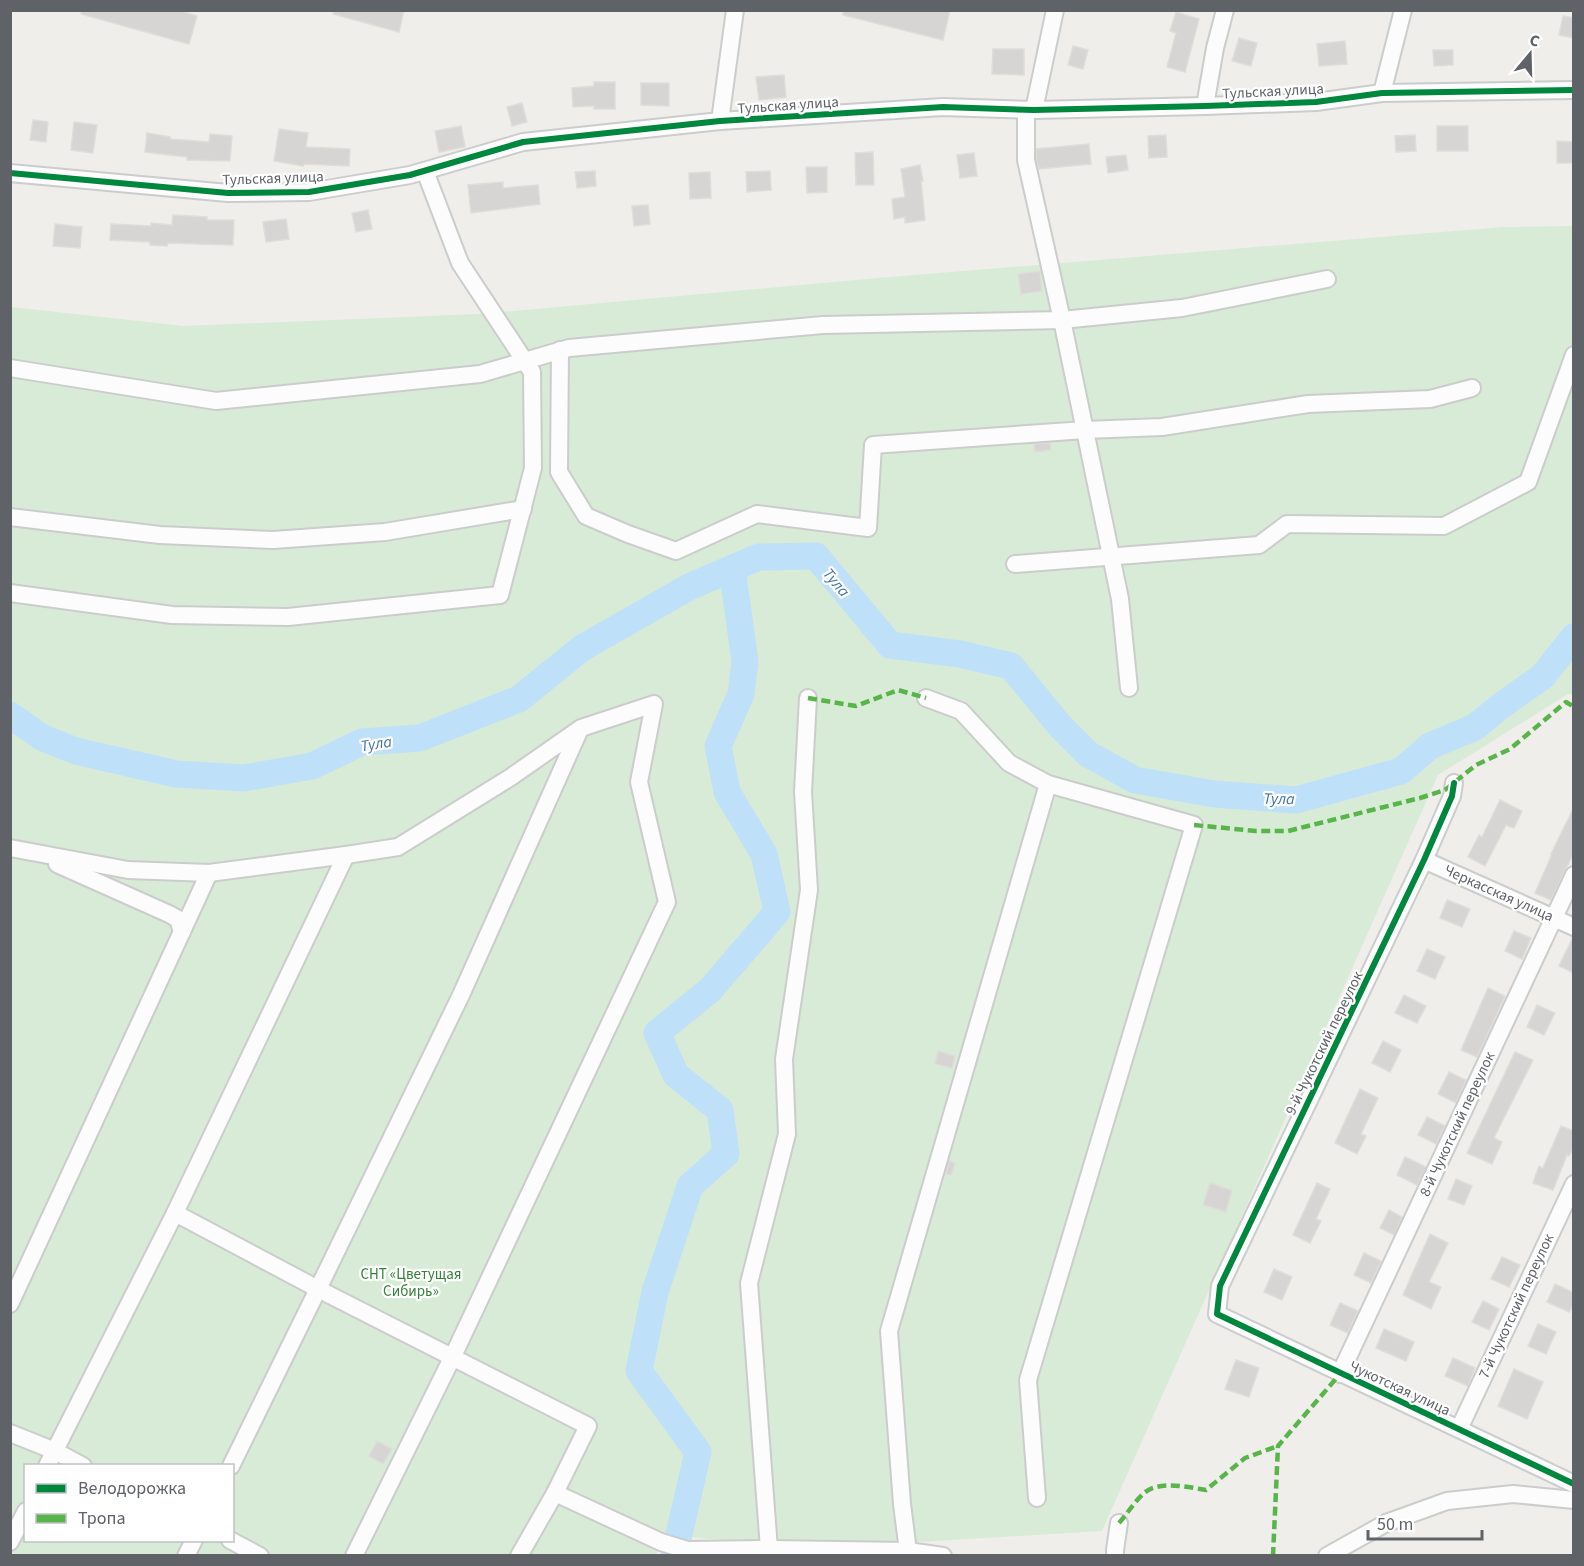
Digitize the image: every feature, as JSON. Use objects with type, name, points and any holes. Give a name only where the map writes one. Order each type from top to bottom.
[{"type":"street","points":[[720,121],[735,10]]},
{"type":"street","points":[[1054,10],[1030,110],[1026,160],[1112,557],[1120,599],[1129,688]]},
{"type":"street","points":[[1205,106],[1215,48],[1225,10]]},
{"type":"street","points":[[1382,93],[1403,10]]},
{"type":"street","name":"Тульская улица","points":[[10,173],[240,193],[309,192],[410,175],[523,142],[720,121],[943,107],[1030,110],[1205,106],[1316,102],[1382,93],[1574,90]]},
{"type":"street","points":[[10,593],[172,615],[288,617],[501,595],[533,468],[532,372],[460,263],[425,171]]},
{"type":"street","points":[[10,368],[216,401],[480,375],[569,348],[824,325],[1062,320],[1182,308],[1327,279]]},
{"type":"street","points":[[560,350],[559,472],[586,516],[628,534],[676,550],[757,514],[867,528],[873,445],[1162,427],[1308,404],[1430,399],[1472,388]]},
{"type":"street","points":[[1015,564],[1258,545],[1287,524],[1444,526],[1528,482],[1574,355]]},
{"type":"street","points":[[10,517],[160,535],[273,540],[385,532],[523,509]]},
{"type":"street","points":[[769,1549],[748,1283],[787,1134],[784,1059],[808,890],[803,792],[808,698]]},
{"type":"street","points":[[926,698],[961,711],[1009,763],[1048,784],[1194,825],[1028,1380],[1037,1498]]},
{"type":"street","points":[[10,848],[128,870],[209,873],[398,847],[511,777],[580,728],[654,704],[639,782],[666,902],[453,1356],[354,1556]]},
{"type":"street","points":[[232,1464],[461,995],[580,728]]},
{"type":"street","name":"9-й Чукотский переулок","points":[[1217,1314],[1220,1286],[1424,860],[1452,796],[1454,783]]},
{"type":"street","points":[[908,1551],[902,1504],[889,1330],[1048,784]]},
{"type":"street","points":[[10,848],[65,867],[170,914],[178,919],[182,932]]},
{"type":"street","points":[[51,1458],[175,1213],[346,855]]},
{"type":"street","name":"Черкасская улица","points":[[1424,860],[1574,927]]},
{"type":"street","points":[[10,1304],[209,873]]},
{"type":"street","name":"8-й Чукотский переулок","points":[[1340,1374],[1574,875]]},
{"type":"street","name":"7-й Чукотский переулок","points":[[1459,1429],[1574,1184]]},
{"type":"street","points":[[175,1213],[318,1289],[588,1426],[555,1493],[519,1556]]},
{"type":"street","name":"Чукотская улица","points":[[1217,1314],[1574,1484]]},
{"type":"street","points":[[10,1433],[51,1458],[75,1464]]},
{"type":"street","points":[[555,1493],[661,1542],[687,1550],[908,1551],[943,1556]]},
{"type":"street","points":[[1327,1556],[1386,1523],[1447,1501],[1514,1494],[1574,1500]]},
{"type":"street","points":[[10,1542],[24,1515]]},
{"type":"street","points":[[1115,1556],[1119,1523]]},
{"type":"street","points":[[186,1556],[193,1542]]},
{"type":"street","points":[[234,1542],[260,1556]]},
{"type":"green space","name":"СНТ «Цветущая Сибирь»","points":[[1573,226],[1573,694],[1568,694],[1438,775],[1102,1531],[817,1548],[662,1535],[656,1556],[11,1556],[11,307],[184,326],[480,314],[878,278],[1503,227]]},
{"type":"building","points":[[82,10],[178,10],[197,16],[189,44],[81,14]]},
{"type":"building","points":[[334,10],[404,10],[399,32],[333,14]]},
{"type":"building","points":[[843,10],[950,10],[943,40],[843,15]]},
{"type":"building","points":[[1176,12],[1199,19],[1185,72],[1167,67],[1176,33],[1170,31]]},
{"type":"building","points":[[1563,16],[1574,18],[1574,38],[1559,35]]},
{"type":"building","points":[[1239,38],[1257,43],[1251,66],[1232,61]]},
{"type":"building","points":[[1345,41],[1347,64],[1319,66],[1317,44]]},
{"type":"building","points":[[1073,46],[1088,50],[1083,69],[1068,65]]},
{"type":"building","points":[[993,49],[1024,49],[1024,75],[992,74]]},
{"type":"building","points":[[1433,50],[1453,50],[1453,65],[1434,66]]},
{"type":"building","points":[[784,75],[786,97],[759,100],[756,77]]},
{"type":"building","points":[[594,82],[615,82],[615,109],[594,109],[594,106],[573,107],[572,88],[594,86]]},
{"type":"building","points":[[641,83],[669,83],[669,106],[641,105]]},
{"type":"building","points":[[522,103],[527,122],[512,126],[507,107]]},
{"type":"building","points":[[33,120],[48,122],[46,142],[30,140]]},
{"type":"building","points":[[74,122],[97,125],[93,153],[71,150]]},
{"type":"building","points":[[461,126],[465,147],[439,152],[435,131]]},
{"type":"building","points":[[1437,126],[1468,126],[1468,151],[1437,151]]},
{"type":"building","points":[[279,129],[308,133],[306,147],[350,149],[349,166],[304,164],[303,166],[274,161]]},
{"type":"building","points":[[147,133],[170,137],[170,139],[209,142],[210,134],[232,136],[230,161],[187,160],[187,157],[145,152]]},
{"type":"building","points":[[1166,135],[1167,157],[1149,158],[1148,136]]},
{"type":"building","points":[[1415,135],[1416,151],[1396,152],[1395,136]]},
{"type":"building","points":[[1557,141],[1574,142],[1574,163],[1557,163]]},
{"type":"building","points":[[1089,144],[1091,164],[1039,169],[1036,149]]},
{"type":"building","points":[[873,152],[874,185],[856,185],[855,153]]},
{"type":"building","points":[[974,153],[977,176],[960,178],[957,155]]},
{"type":"building","points":[[1126,155],[1128,170],[1108,173],[1106,157]]},
{"type":"building","points":[[920,165],[925,220],[905,223],[905,217],[894,219],[892,199],[905,197],[901,169]]},
{"type":"building","points":[[806,167],[827,167],[827,192],[807,193]]},
{"type":"building","points":[[595,171],[596,186],[577,188],[575,172]]},
{"type":"building","points":[[770,171],[771,190],[747,192],[746,172]]},
{"type":"building","points":[[710,172],[711,198],[690,199],[689,173]]},
{"type":"building","points":[[503,182],[503,188],[538,185],[540,204],[471,213],[468,185]]},
{"type":"building","points":[[648,205],[650,224],[634,226],[632,206]]},
{"type":"building","points":[[368,210],[372,229],[356,232],[352,213]]},
{"type":"building","points":[[173,215],[207,217],[207,220],[234,220],[233,245],[168,243],[167,246],[150,245],[150,242],[110,240],[111,224],[172,225]]},
{"type":"building","points":[[286,219],[289,239],[266,242],[263,222]]},
{"type":"building","points":[[55,224],[82,227],[80,248],[53,246]]},
{"type":"building","points":[[1040,271],[1042,291],[1021,294],[1018,274]]},
{"type":"building","points":[[1050,443],[1051,450],[1035,452],[1034,444]]},
{"type":"building","points":[[1500,800],[1522,811],[1514,828],[1506,825],[1485,866],[1468,857],[1479,835],[1482,837]]},
{"type":"building","points":[[1574,807],[1574,852],[1551,900],[1535,893]]},
{"type":"building","points":[[1447,900],[1470,909],[1462,927],[1440,918]]},
{"type":"building","points":[[1514,931],[1531,938],[1522,959],[1505,951]]},
{"type":"building","points":[[1574,937],[1574,973],[1559,966]]},
{"type":"building","points":[[1427,949],[1445,957],[1435,979],[1417,971]]},
{"type":"building","points":[[1488,988],[1505,996],[1477,1057],[1461,1050]]},
{"type":"building","points":[[1404,995],[1426,1006],[1417,1023],[1395,1013]]},
{"type":"building","points":[[1537,1005],[1555,1013],[1544,1035],[1527,1027]]},
{"type":"building","points":[[1383,1041],[1401,1050],[1390,1072],[1372,1063]]},
{"type":"building","points":[[938,1051],[955,1056],[952,1068],[935,1064]]},
{"type":"building","points":[[1515,1052],[1533,1060],[1494,1138],[1502,1142],[1492,1164],[1467,1153]]},
{"type":"building","points":[[1449,1072],[1466,1080],[1456,1103],[1438,1094]]},
{"type":"building","points":[[1360,1089],[1378,1098],[1361,1134],[1366,1136],[1357,1154],[1335,1143]]},
{"type":"building","points":[[1427,1117],[1445,1126],[1436,1144],[1418,1135]]},
{"type":"building","points":[[1561,1126],[1574,1131],[1574,1147],[1569,1156],[1567,1155],[1553,1190],[1533,1183],[1539,1166],[1543,1168]]},
{"type":"building","points":[[1405,1157],[1426,1167],[1417,1185],[1397,1175]]},
{"type":"building","points":[[949,1161],[955,1163],[951,1175],[946,1174]]},
{"type":"building","points":[[1456,1179],[1472,1186],[1464,1205],[1448,1199]]},
{"type":"building","points":[[1210,1183],[1232,1190],[1226,1212],[1203,1205]]},
{"type":"building","points":[[1317,1183],[1330,1189],[1316,1219],[1321,1221],[1310,1243],[1293,1235]]},
{"type":"building","points":[[1389,1210],[1402,1217],[1394,1235],[1380,1228]]},
{"type":"building","points":[[1430,1234],[1448,1243],[1429,1282],[1441,1287],[1431,1309],[1403,1295]]},
{"type":"building","points":[[1364,1253],[1381,1261],[1371,1283],[1354,1275]]},
{"type":"building","points":[[1502,1257],[1520,1265],[1509,1287],[1491,1279]]},
{"type":"building","points":[[1274,1269],[1292,1277],[1282,1300],[1264,1292]]},
{"type":"building","points":[[1555,1284],[1574,1293],[1574,1303],[1569,1312],[1547,1302]]},
{"type":"building","points":[[1483,1301],[1499,1309],[1489,1330],[1472,1322]]},
{"type":"building","points":[[1340,1303],[1358,1311],[1348,1333],[1330,1325]]},
{"type":"building","points":[[1538,1324],[1556,1332],[1546,1354],[1528,1346]]},
{"type":"building","points":[[1384,1329],[1414,1342],[1406,1361],[1376,1348]]},
{"type":"building","points":[[1453,1358],[1475,1368],[1468,1386],[1445,1376]]},
{"type":"building","points":[[1236,1360],[1259,1368],[1249,1397],[1225,1389]]},
{"type":"building","points":[[1514,1369],[1543,1382],[1527,1419],[1498,1406]]},
{"type":"building","points":[[377,1441],[392,1449],[383,1464],[369,1456]]},
{"type":"waterway","name":"Тула","points":[[10,715],[43,738],[76,751],[176,774],[244,778],[312,766],[362,742],[420,738],[519,699],[582,648],[689,587],[759,557],[816,556],[890,645],[960,654],[1011,666],[1060,726],[1088,754],[1135,780],[1214,794],[1296,800],[1401,771],[1430,746],[1475,727],[1543,676],[1574,637]]},
{"type":"waterway","points":[[674,1556],[698,1452],[639,1371],[655,1292],[690,1186],[726,1154],[720,1110],[676,1075],[657,1033],[710,990],[777,912],[764,854],[727,792],[718,746],[741,694],[745,661],[732,568]]},
{"type":"marked path","points":[[808,698],[856,706],[898,690],[926,698]]},
{"type":"marked path","points":[[1194,825],[1256,831],[1288,831],[1420,798],[1445,790],[1476,765],[1510,749],[1566,702],[1574,707]]},
{"type":"marked path","points":[[1273,1556],[1278,1446],[1340,1374]]},
{"type":"marked path","points":[[1119,1523],[1141,1496],[1150,1489],[1182,1486],[1206,1490],[1245,1458],[1278,1446]]},
{"type":"cycle path","points":[[10,173],[228,193],[309,192],[410,175],[523,142],[720,121],[943,107],[1034,110],[1205,106],[1316,102],[1382,93],[1574,90]]},
{"type":"cycle path","points":[[1454,783],[1452,796],[1424,860],[1220,1286],[1217,1314],[1574,1484]]}]
